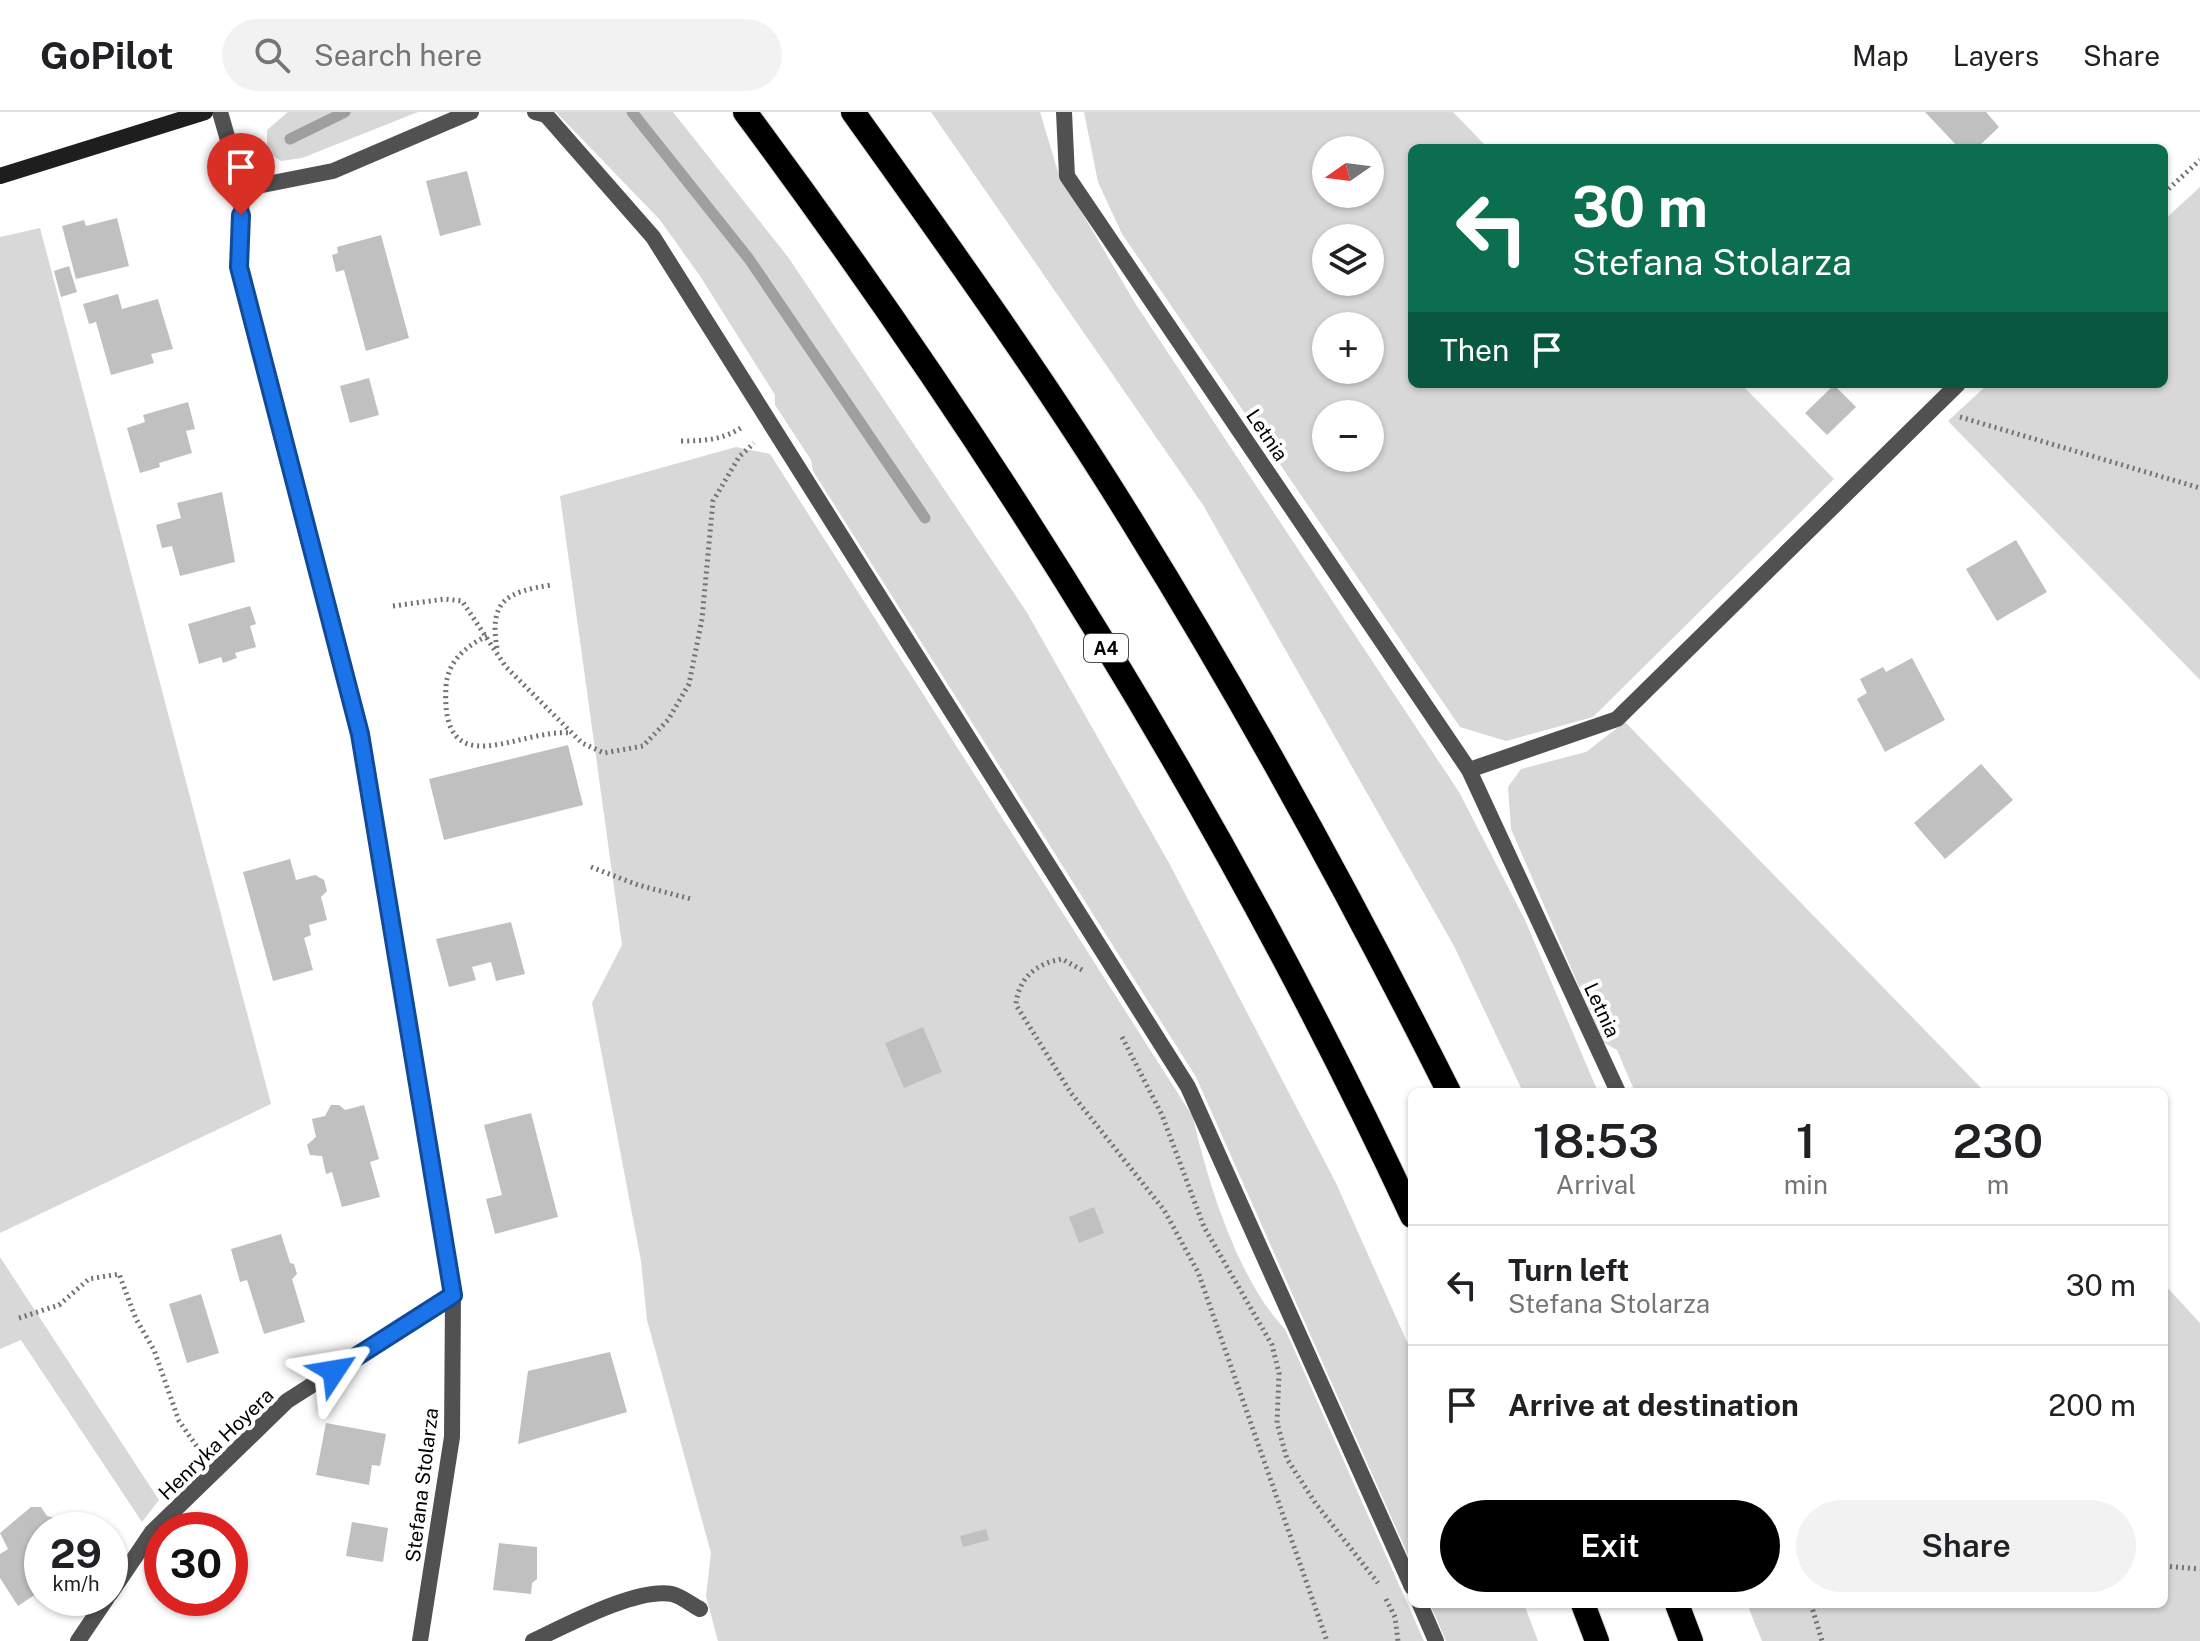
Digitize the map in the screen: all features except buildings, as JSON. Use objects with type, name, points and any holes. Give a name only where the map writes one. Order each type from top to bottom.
[{"type":"highway","name":"A4","points":[[745,112],[963,418],[1151,722],[1312,1011],[1408,1208]]},
{"type":"highway","points":[[853,112],[1032,366],[1135,526],[1314,833],[1447,1088]]},
{"type":"highway","points":[[1585,1608],[1597,1641]]},
{"type":"highway","points":[[1679,1608],[1691,1641]]},
{"type":"street","points":[[0,176],[205,112]]},
{"type":"street","name":"Stefana Stolarza","points":[[220,112],[242,189],[239,267],[360,734],[453,1295],[452,1437],[420,1641]]},
{"type":"street","points":[[242,189],[333,171],[471,112]]},
{"type":"street","points":[[535,112],[546,115],[653,237],[1188,1087],[1408,1578]]},
{"type":"street","name":"Letnia","points":[[1064,112],[1067,176],[1469,770],[1616,1088]]},
{"type":"street","points":[[1469,770],[1617,719],[1954,388]]},
{"type":"street","name":"Henryka Hoyera","points":[[128,1568],[152,1532],[287,1401],[453,1295]]},
{"type":"street","points":[[533,1641],[589,1614],[632,1599],[671,1594],[700,1609]]},
{"type":"street","points":[[1422,1608],[1436,1641]]},
{"type":"street","name":"Henryka Hoyera","points":[[78,1641],[95,1616]]},
{"type":"path","points":[[2168,189],[2200,160]]},
{"type":"path","points":[[1932,408],[2200,488]]},
{"type":"path","points":[[681,441],[708,441],[730,436]]},
{"type":"path","points":[[393,606],[445,599],[462,601],[506,667],[571,733],[604,753],[620,753],[643,746],[668,720],[689,684],[702,619],[713,501],[739,457]]},
{"type":"path","points":[[498,653],[493,624],[497,610],[506,599],[525,589],[551,585]]},
{"type":"path","points":[[487,636],[471,644],[456,658],[447,677],[449,722],[462,740],[475,747],[493,747],[557,732],[571,733]]},
{"type":"path","points":[[591,867],[638,885],[691,899]]},
{"type":"path","points":[[1088,977],[1062,959],[1043,962],[1021,985],[1016,1005],[1071,1093],[1164,1210],[1198,1272],[1327,1641]]},
{"type":"path","points":[[1115,1025],[1162,1115],[1204,1227],[1272,1345],[1279,1373],[1277,1423],[1287,1459],[1316,1504],[1377,1581],[1395,1617],[1398,1641]]},
{"type":"path","points":[[19,1318],[59,1305],[89,1279],[113,1272],[119,1274],[136,1319],[154,1350],[179,1421],[205,1458]]},
{"type":"path","points":[[2168,1566],[2200,1569]]},
{"type":"path","points":[[1812,1608],[1822,1641]]},
{"type":"shaded area","points":[[288,112],[418,112],[302,158],[281,161],[267,152],[267,130]]},
{"type":"shaded area","points":[[556,112],[673,112],[788,257],[1026,611],[1169,863],[1336,1183],[1408,1344],[1408,1555],[1196,1077],[813,471],[811,460],[775,405],[775,395],[700,276],[660,220]]},
{"type":"shaded area","points":[[931,112],[1040,112],[1058,172],[1135,303],[1459,792],[1525,920],[1596,1088],[1521,1088],[1454,946],[1203,505]]},
{"type":"shaded area","points":[[1084,112],[1453,112],[1484,144],[1408,144],[1408,388],[1745,388],[1834,479],[1593,717],[1506,741],[1460,727],[1122,234],[1098,182]]},
{"type":"shaded area","points":[[2200,187],[2200,680],[1948,421],[1984,388],[2168,388],[2168,216]]},
{"type":"shaded area","points":[[40,228],[271,1104],[0,1233],[0,237]]},
{"type":"shaded area","points":[[736,447],[770,454],[1193,1117],[1216,1200],[1239,1258],[1268,1309],[1285,1329],[1424,1641],[718,1641],[706,1596],[711,1553],[647,1320],[641,1261],[592,1003],[622,945],[560,496]]},
{"type":"shaded area","points":[[1625,722],[1981,1088],[1633,1088],[1617,1050],[1603,1042],[1511,829],[1508,787],[1521,769],[1586,752]]},
{"type":"shaded area","points":[[0,1257],[159,1500],[150,1512],[144,1512],[142,1522],[21,1340],[0,1349]]},
{"type":"shaded area","points":[[2168,1288],[2200,1323],[2200,1641],[1762,1641],[1749,1608],[2168,1608]]},
{"type":"shaded area","points":[[1432,1608],[1526,1608],[1538,1641],[1446,1641]]},
{"type":"waterway","points":[[290,139],[345,112]]},
{"type":"waterway","points":[[632,112],[749,259],[925,518]]},
{"type":"route","points":[[241,215],[239,267],[360,734],[453,1295],[334,1371]]}]
